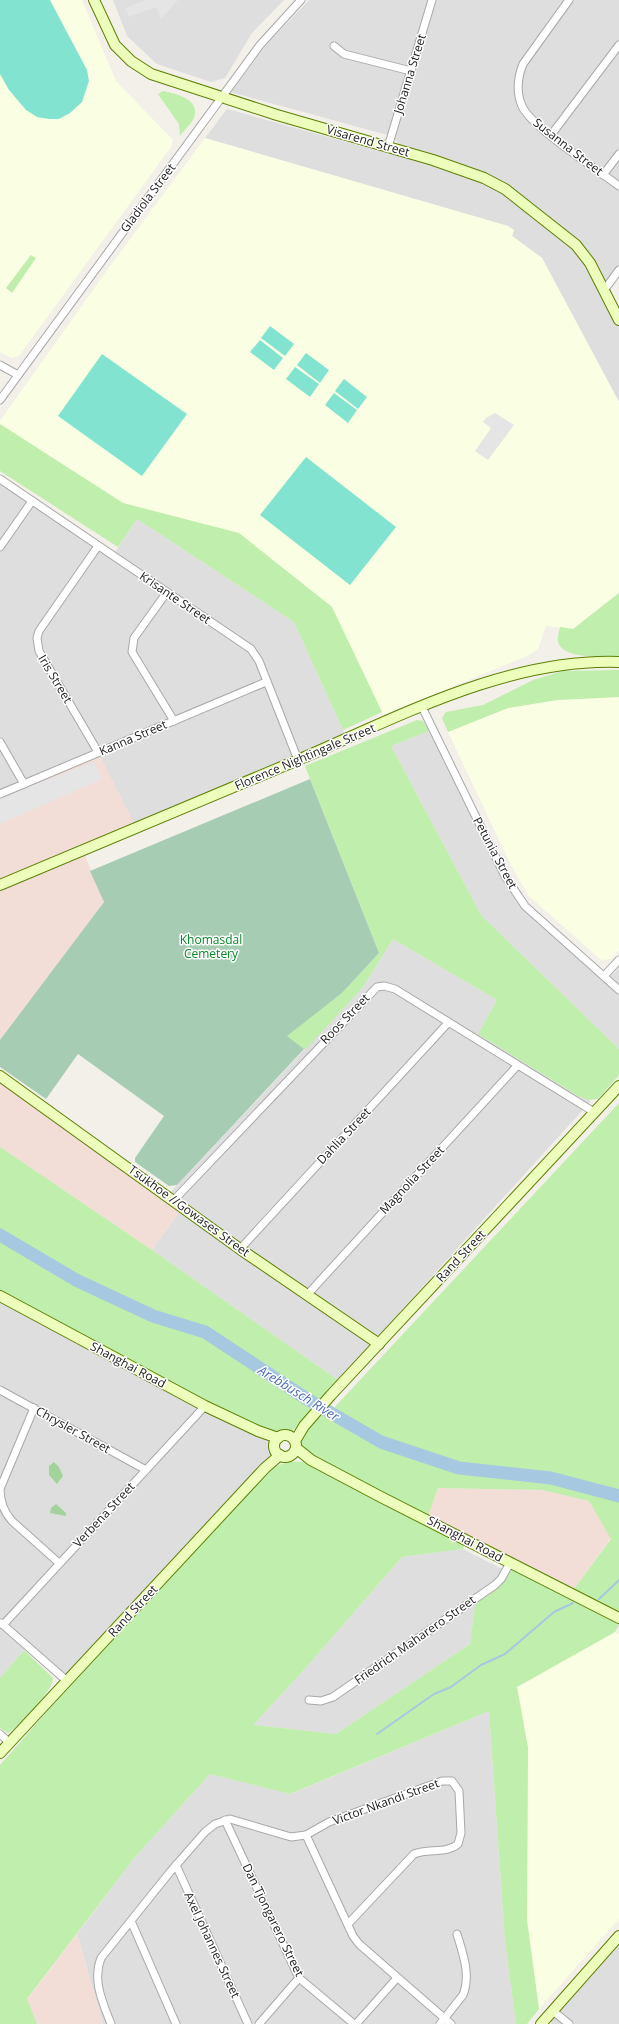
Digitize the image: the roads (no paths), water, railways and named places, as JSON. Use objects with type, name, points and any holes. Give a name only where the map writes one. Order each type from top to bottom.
[{"type":"street","name":"Visarend Street","points":[[94,0],[115,45],[140,68],[184,86],[433,160],[484,178],[505,189],[576,245],[590,263],[605,289],[619,320]]},
{"type":"street","name":"Gladiola Street","points":[[0,400],[260,45],[301,0]]},
{"type":"street","name":"Johanna Street","points":[[388,147],[432,0]]},
{"type":"street","name":"Susanna Street","points":[[569,0],[529,54],[519,75],[518,95],[522,107],[528,116],[619,186]]},
{"type":"street","points":[[551,135],[619,45]]},
{"type":"street","points":[[334,46],[344,54],[411,71]]},
{"type":"street","points":[[604,174],[619,154]]},
{"type":"street","points":[[605,289],[619,270]]},
{"type":"street","points":[[0,365],[18,374]]},
{"type":"street","name":"Krisante Street","points":[[0,479],[251,649],[259,661],[298,760]]},
{"type":"street","points":[[0,547],[32,501]]},
{"type":"street","name":"Iris Street","points":[[98,546],[39,631],[37,638],[39,651],[98,752]]},
{"type":"street","points":[[167,592],[134,638],[132,652],[174,721]]},
{"type":"street","name":"Florence Nightingale Street","points":[[0,885],[422,707],[519,672],[572,663],[619,662]]},
{"type":"street","name":"Kanna Street","points":[[0,794],[266,682]]},
{"type":"street","name":"Petunia Street","points":[[422,707],[502,870],[519,898],[525,906],[619,990]]},
{"type":"street","points":[[0,742],[24,784]]},
{"type":"street","points":[[604,976],[619,960]]},
{"type":"street","name":"Roos Street","points":[[172,1201],[377,987],[384,986],[395,989],[517,1066],[594,1112]]},
{"type":"street","name":"Dahlia Street","points":[[240,1249],[448,1023]]},
{"type":"street","name":"Magnolia Street","points":[[307,1295],[517,1066]]},
{"type":"street","name":"Tsukhoe //Gowases Street","points":[[0,1076],[172,1201],[379,1344]]},
{"type":"street","name":"Rand Street","points":[[0,1753],[619,1086]]},
{"type":"street","name":"Shanghai Road","points":[[0,1296],[205,1406],[258,1431],[510,1563],[619,1618]]},
{"type":"street","name":"Chrysler Street","points":[[0,1390],[146,1470]]},
{"type":"street","name":"Verbena Street","points":[[2,1623],[205,1406]]},
{"type":"street","points":[[34,1408],[0,1489],[0,1497],[6,1514],[12,1521],[59,1563]]},
{"type":"street","name":"Friedrich Maharero Street","points":[[309,1700],[321,1701],[333,1697],[495,1585],[501,1579],[510,1563]]},
{"type":"street","points":[[2,1623],[67,1681]]},
{"type":"street","points":[[0,1734],[10,1743]]},
{"type":"street","name":"Victor Nkandi Street","points":[[306,1835],[329,1822],[442,1781],[452,1781],[459,1791],[461,1833],[458,1844],[449,1849],[429,1850],[414,1854],[348,1924]]},
{"type":"street","points":[[111,2024],[98,1989],[98,1967],[105,1953],[176,1865],[205,1832],[215,1824],[225,1820],[234,1820],[291,1837],[306,1835],[353,1936],[359,1944],[445,2022],[465,1990],[465,1964],[457,1934]]},
{"type":"street","name":"Dan Tjongarero Street","points":[[225,1820],[299,1978],[355,2024]]},
{"type":"street","name":"Axel Johannes Street","points":[[176,1865],[248,2024]]},
{"type":"street","points":[[131,1921],[176,2024]]},
{"type":"street","points":[[541,2024],[619,1936]]},
{"type":"street","points":[[259,2024],[299,1978]]},
{"type":"street","points":[[355,2024],[397,1978]]},
{"type":"street","points":[[553,2011],[569,2024]]},
{"type":"waterway","name":"Arebbusch River","points":[[0,1235],[76,1280],[153,1316],[205,1332],[307,1399],[381,1442],[459,1468],[551,1478],[619,1496]]},
{"type":"waterway","points":[[599,1599],[619,1580]]},
{"type":"waterway","points":[[377,1734],[434,1694],[451,1687],[481,1665],[505,1654],[554,1612],[573,1603]]},
{"type":"park label","name":"Khomasdal Cemetery","points":[[211,947]]}]
